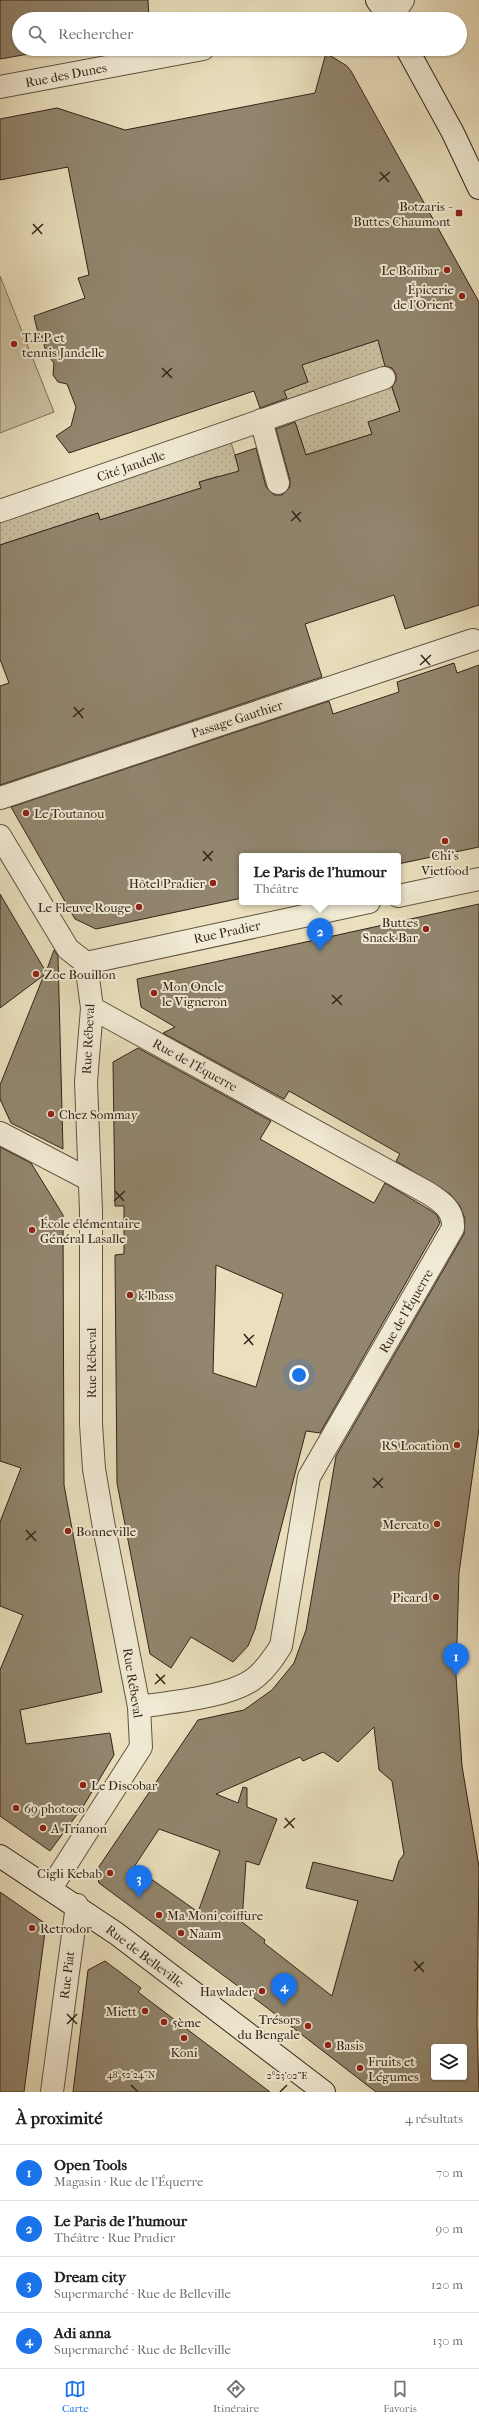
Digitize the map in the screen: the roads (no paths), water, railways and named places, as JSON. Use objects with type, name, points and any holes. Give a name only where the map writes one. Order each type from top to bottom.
[{"type":"street","points":[[377,0],[385,12]]},
{"type":"street","points":[[395,12],[403,0]]},
{"type":"street","name":"Rue des Dunes","points":[[0,87],[166,56]]},
{"type":"street","points":[[411,56],[453,133],[479,188]]},
{"type":"street","name":"Cité Jandelle","points":[[0,511],[384,378]]},
{"type":"street","points":[[261,420],[278,483]]},
{"type":"street","name":"Passage Gauthier","points":[[0,798],[473,640]]},
{"type":"street","points":[[0,836],[68,949],[86,963]]},
{"type":"street","points":[[401,895],[479,879]]},
{"type":"street","name":"Rue Pradier","points":[[86,963],[355,905]]},
{"type":"street","name":"Rue Rébeval","points":[[51,1888],[141,1747],[139,1707],[94,1469],[91,1424],[90,1180],[86,1082],[92,1008],[86,963]]},
{"type":"street","name":"Rue de l'Équerre","points":[[92,1008],[428,1193],[445,1204],[454,1218],[453,1228],[309,1477],[281,1646],[270,1663],[256,1678],[234,1690],[139,1707]]},
{"type":"street","points":[[0,1134],[90,1180]]},
{"type":"street","name":"Rue de Belleville","points":[[0,1856],[77,1905],[324,2092]]},
{"type":"street","name":"Rue Piat","points":[[52,2092],[77,1905]]},
{"type":"place","name":"Botzaris - Buttes Chaumont","points":[[459,213]]},
{"type":"place","name":"Le Bolibar","points":[[447,270]]},
{"type":"place","name":"Épicerie de l'Orient","points":[[462,296]]},
{"type":"place","name":"T.E.P et tennis Jandelle","points":[[14,344]]},
{"type":"place","name":"Le Toutanou","points":[[26,813]]},
{"type":"place","name":"Chi's Vietfood","points":[[445,841]]},
{"type":"place","name":"Hôtel Pradier","points":[[213,883]]},
{"type":"place","name":"Le Fleuve Rouge","points":[[139,907]]},
{"type":"place","name":"Buttes Snack Bar","points":[[426,929]]},
{"type":"place","name":"Le Paris de l'humour","points":[[320,951]]},
{"type":"place","name":"Zoe Bouillon","points":[[36,974]]},
{"type":"place","name":"Mon Oncle le Vigneron","points":[[154,993]]},
{"type":"place","name":"Chez Sommay","points":[[51,1114]]},
{"type":"place","name":"École élémentaire Général Lasalle","points":[[32,1230]]},
{"type":"place","name":"k'lbass","points":[[130,1295]]},
{"type":"place","name":"RS Location","points":[[457,1445]]},
{"type":"place","name":"Mercato","points":[[437,1524]]},
{"type":"place","name":"Bonneville","points":[[68,1531]]},
{"type":"place","name":"Picard","points":[[436,1597]]},
{"type":"place","name":"Open Tools","points":[[456,1676]]},
{"type":"place","name":"Le Discobar","points":[[83,1785]]},
{"type":"place","name":"69 photoco","points":[[16,1808]]},
{"type":"place","name":"A Trianon","points":[[43,1828]]},
{"type":"place","name":"Cigli Kebab","points":[[110,1873]]},
{"type":"place","name":"Dream city","points":[[139,1898]]},
{"type":"place","name":"Ma Moni coiffure","points":[[159,1915]]},
{"type":"place","name":"Retrodor","points":[[32,1928]]},
{"type":"place","name":"Naam","points":[[181,1933]]},
{"type":"place","name":"Hawlader","points":[[262,1991]]},
{"type":"place","name":"Adi anna","points":[[284,2006]]},
{"type":"place","name":"Miett","points":[[145,2011]]},
{"type":"place","name":"5ème","points":[[164,2022]]},
{"type":"place","name":"Trésors du Bengale","points":[[308,2026]]},
{"type":"place","name":"Koni","points":[[184,2038]]},
{"type":"place","name":"Basis","points":[[328,2045]]},
{"type":"place","name":"Fruits et Légumes","points":[[360,2068]]}]
